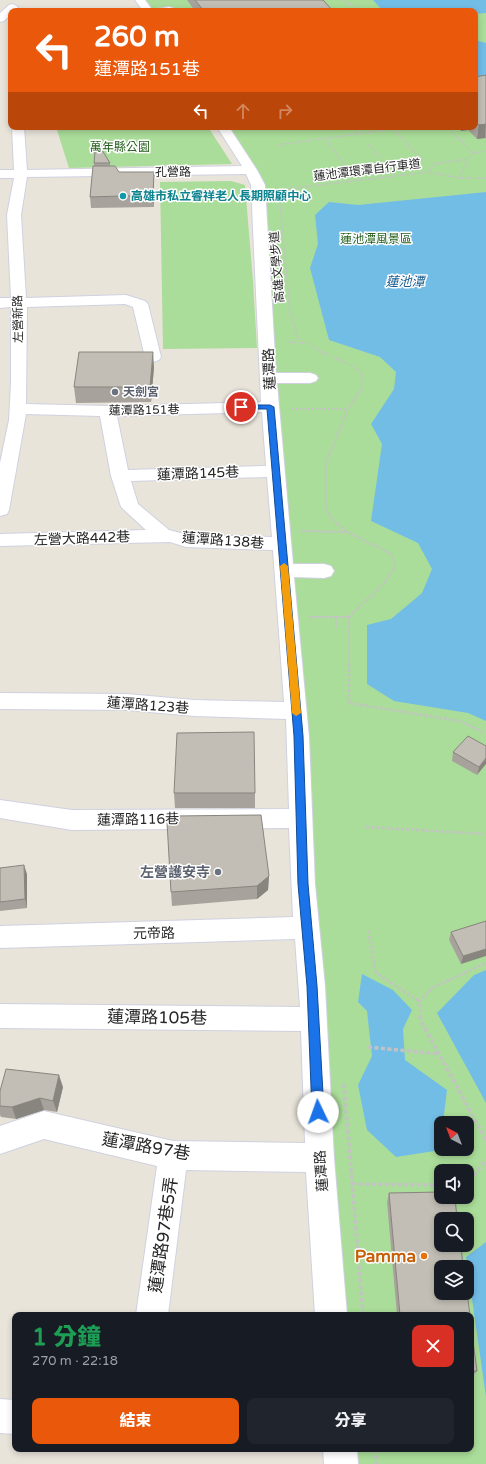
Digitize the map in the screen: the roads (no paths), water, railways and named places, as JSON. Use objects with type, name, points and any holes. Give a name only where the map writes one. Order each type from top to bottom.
[{"type":"street","points":[[0,19],[8,11]]},
{"type":"street","name":"左營新路","points":[[0,510],[17,420],[19,382],[19,301],[14,215],[21,174],[14,130]]},
{"type":"street","name":"蓮潭路","points":[[225,130],[251,170],[258,185],[270,378],[279,408],[277,470],[290,537],[284,570],[296,711],[303,884],[314,1019],[320,1158],[331,1312]]},
{"type":"street","name":"孔營路","points":[[0,174],[251,170]]},
{"type":"street","points":[[0,223],[14,215]]},
{"type":"street","points":[[0,303],[19,301],[126,299],[140,304],[153,357]]},
{"type":"street","points":[[270,378],[310,378]]},
{"type":"street","name":"蓮潭路151巷","points":[[17,409],[108,411],[279,408]]},
{"type":"street","name":"蓮潭路138巷","points":[[108,411],[120,476],[130,507],[164,536],[172,536],[186,541],[290,537]]},
{"type":"street","name":"蓮潭路145巷","points":[[120,476],[277,470]]},
{"type":"street","name":"左營大路442巷","points":[[0,540],[164,536]]},
{"type":"street","points":[[284,570],[324,571]]},
{"type":"street","name":"蓮潭路123巷","points":[[0,701],[127,702],[194,708],[296,711]]},
{"type":"street","name":"蓮潭路116巷","points":[[0,809],[72,820],[300,818]]},
{"type":"street","name":"元帝路","points":[[0,937],[307,928]]},
{"type":"street","name":"蓮潭路105巷","points":[[0,1016],[314,1019]]},
{"type":"street","name":"蓮潭路97巷","points":[[0,1140],[44,1125],[173,1154],[320,1158]]},
{"type":"street","name":"蓮潭路97巷5弄","points":[[152,1312],[173,1154]]},
{"type":"street","points":[[0,1416],[12,1417]]},
{"type":"street","points":[[340,1452],[341,1464]]},
{"type":"water","points":[[373,0],[486,0],[486,13],[478,14],[478,8],[380,8]]},
{"type":"water","points":[[478,41],[486,43],[486,80],[478,81]]},
{"type":"water","name":"蓮池潭","points":[[486,192],[486,721],[468,713],[394,701],[367,684],[367,625],[391,619],[422,593],[432,569],[418,543],[371,521],[382,444],[371,424],[394,389],[396,372],[380,357],[329,340],[310,268],[318,244],[315,215],[329,202],[358,205]]},
{"type":"water","points":[[486,970],[486,1103],[437,1013],[474,975]]},
{"type":"water","points":[[362,974],[393,990],[412,1010],[403,1029],[405,1060],[447,1090],[444,1116],[434,1116],[434,1151],[396,1157],[367,1130],[358,1085],[372,1056],[367,1011],[358,1002]]},
{"type":"water","points":[[486,1242],[486,1397],[472,1300],[474,1300],[474,1260],[466,1260],[466,1257]]},
{"type":"place","name":"高雄市私立睿祥老人長期照顧中心","points":[[123,196]]},
{"type":"place","name":"天劍宮","points":[[115,392]]},
{"type":"place","name":"左營護安寺","points":[[218,872]]},
{"type":"place","name":"Pamma","points":[[424,1256]]},
{"type":"park label","name":"萬年縣公園","points":[[120,147]]},
{"type":"park label","name":"蓮池潭風景區","points":[[376,239]]}]
